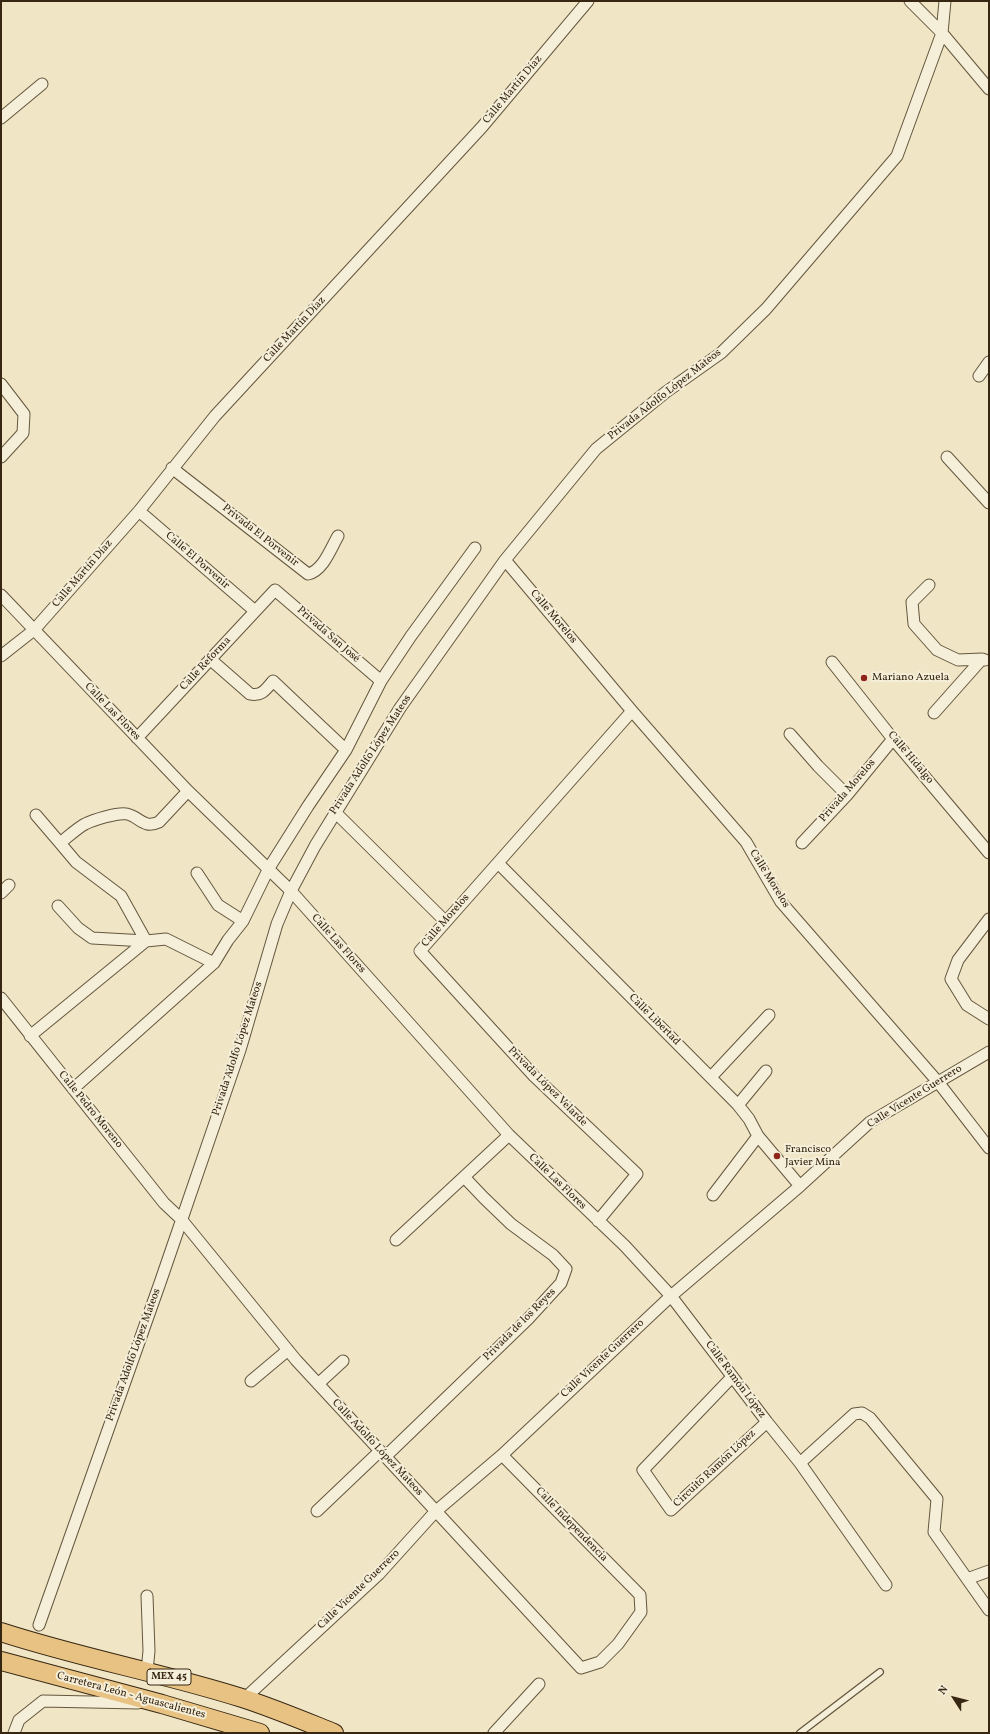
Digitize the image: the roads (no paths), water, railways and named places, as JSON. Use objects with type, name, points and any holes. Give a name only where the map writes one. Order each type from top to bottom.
[{"type":"main road","name":"MEX 45","points":[[1,1632],[33,1642],[147,1671],[244,1699],[334,1733]]},
{"type":"main road","name":"Carretera León - Aguascalientes","points":[[1,1661],[162,1704],[260,1733]]},
{"type":"street","name":"Calle Martín Díaz","points":[[1,656],[34,630],[139,510],[215,416],[482,127],[588,1]]},
{"type":"street","points":[[910,1],[942,32],[989,89]]},
{"type":"street","name":"Privada Adolfo López Mateos","points":[[39,1625],[240,1050],[288,888],[400,708],[505,560],[596,449],[666,392],[721,353],[766,310],[897,156],[942,32],[945,1]]},
{"type":"street","points":[[1,118],[42,84]]},
{"type":"street","points":[[979,376],[989,362]]},
{"type":"street","points":[[1,384],[24,414],[23,433],[1,457]]},
{"type":"street","points":[[947,457],[989,503]]},
{"type":"street","name":"Privada El Porvenir","points":[[172,468],[308,574],[313,573],[322,563],[338,536]]},
{"type":"street","name":"Calle El Porvenir","points":[[139,510],[255,611]]},
{"type":"street","points":[[74,1089],[214,963],[228,940],[243,921],[270,870],[308,806],[346,750],[381,681],[411,636],[475,548]]},
{"type":"street","name":"Calle Morelos","points":[[505,560],[632,712],[746,842],[781,902],[938,1082]]},
{"type":"street","points":[[929,584],[912,602],[914,624],[937,650],[958,660],[985,660]]},
{"type":"street","name":"Calle Reforma","points":[[137,738],[275,590]]},
{"type":"street","name":"Privada San José","points":[[275,590],[381,681]]},
{"type":"street","name":"Calle Las Flores","points":[[1,595],[188,791],[288,888],[509,1136],[625,1246],[671,1296]]},
{"type":"street","points":[[210,659],[250,694],[258,695],[262,693],[273,681],[346,750]]},
{"type":"street","points":[[934,713],[985,660]]},
{"type":"street","name":"Calle Hidalgo","points":[[832,662],[893,739],[989,853]]},
{"type":"street","name":"Calle Morelos","points":[[420,951],[445,921],[632,712]]},
{"type":"street","points":[[790,734],[846,795]]},
{"type":"street","name":"Privada Morelos","points":[[802,843],[846,795],[893,739]]},
{"type":"street","points":[[60,843],[85,824],[109,816],[127,814],[142,822],[153,825],[159,822],[188,791]]},
{"type":"street","points":[[335,812],[445,921]]},
{"type":"street","points":[[36,815],[76,862],[121,896],[146,941]]},
{"type":"street","name":"Calle Libertad","points":[[498,863],[738,1105],[749,1119],[758,1136],[800,1186]]},
{"type":"street","points":[[197,873],[218,905],[243,921]]},
{"type":"street","points":[[58,906],[78,928],[92,938],[146,941],[166,939],[214,963]]},
{"type":"street","points":[[989,919],[958,960],[951,979],[967,1005],[989,1019]]},
{"type":"street","points":[[30,1036],[146,941]]},
{"type":"street","name":"Privada López Velarde","points":[[420,951],[534,1076],[637,1174],[598,1221]]},
{"type":"street","name":"Calle Pedro Moreno","points":[[1,998],[164,1203],[181,1219]]},
{"type":"street","points":[[711,1077],[769,1014]]},
{"type":"street","name":"Calle Vicente Guerrero","points":[[244,1699],[379,1574],[435,1512],[502,1455],[671,1296],[800,1186],[870,1122],[989,1052]]},
{"type":"street","points":[[738,1105],[766,1071]]},
{"type":"street","points":[[938,1082],[989,1148]]},
{"type":"street","points":[[396,1240],[509,1136]]},
{"type":"street","points":[[713,1195],[758,1136]]},
{"type":"street","name":"Privada de los Reyes","points":[[383,1453],[528,1319],[561,1283],[566,1269],[553,1255],[512,1224],[464,1177]]},
{"type":"street","name":"Calle Adolfo López Mateos","points":[[181,1219],[288,1350],[318,1384],[581,1668]]},
{"type":"street","name":"Calle Ramón López","points":[[671,1296],[732,1377],[800,1462],[886,1585]]},
{"type":"street","points":[[251,1381],[288,1350]]},
{"type":"street","points":[[318,1384],[343,1361]]},
{"type":"street","name":"Circuito Ramón López","points":[[732,1377],[643,1470],[670,1510],[767,1422]]},
{"type":"street","points":[[800,1462],[854,1414],[862,1413],[870,1418],[936,1499],[934,1532],[989,1610]]},
{"type":"street","points":[[317,1511],[383,1453]]},
{"type":"street","name":"Calle Independencia","points":[[502,1455],[640,1596],[641,1612],[618,1644],[600,1662],[581,1668]]},
{"type":"street","points":[[967,1579],[989,1571]]},
{"type":"street","points":[[147,1596],[149,1651],[147,1671]]},
{"type":"street","points":[[494,1733],[539,1684]]},
{"type":"street","points":[[14,1733],[19,1720],[43,1701],[162,1704]]},
{"type":"lane","points":[[800,1733],[880,1672]]},
{"type":"place","name":"Mariano Azuela","points":[[864,678]]},
{"type":"place","name":"Francisco Javier Mina","points":[[777,1156]]}]
